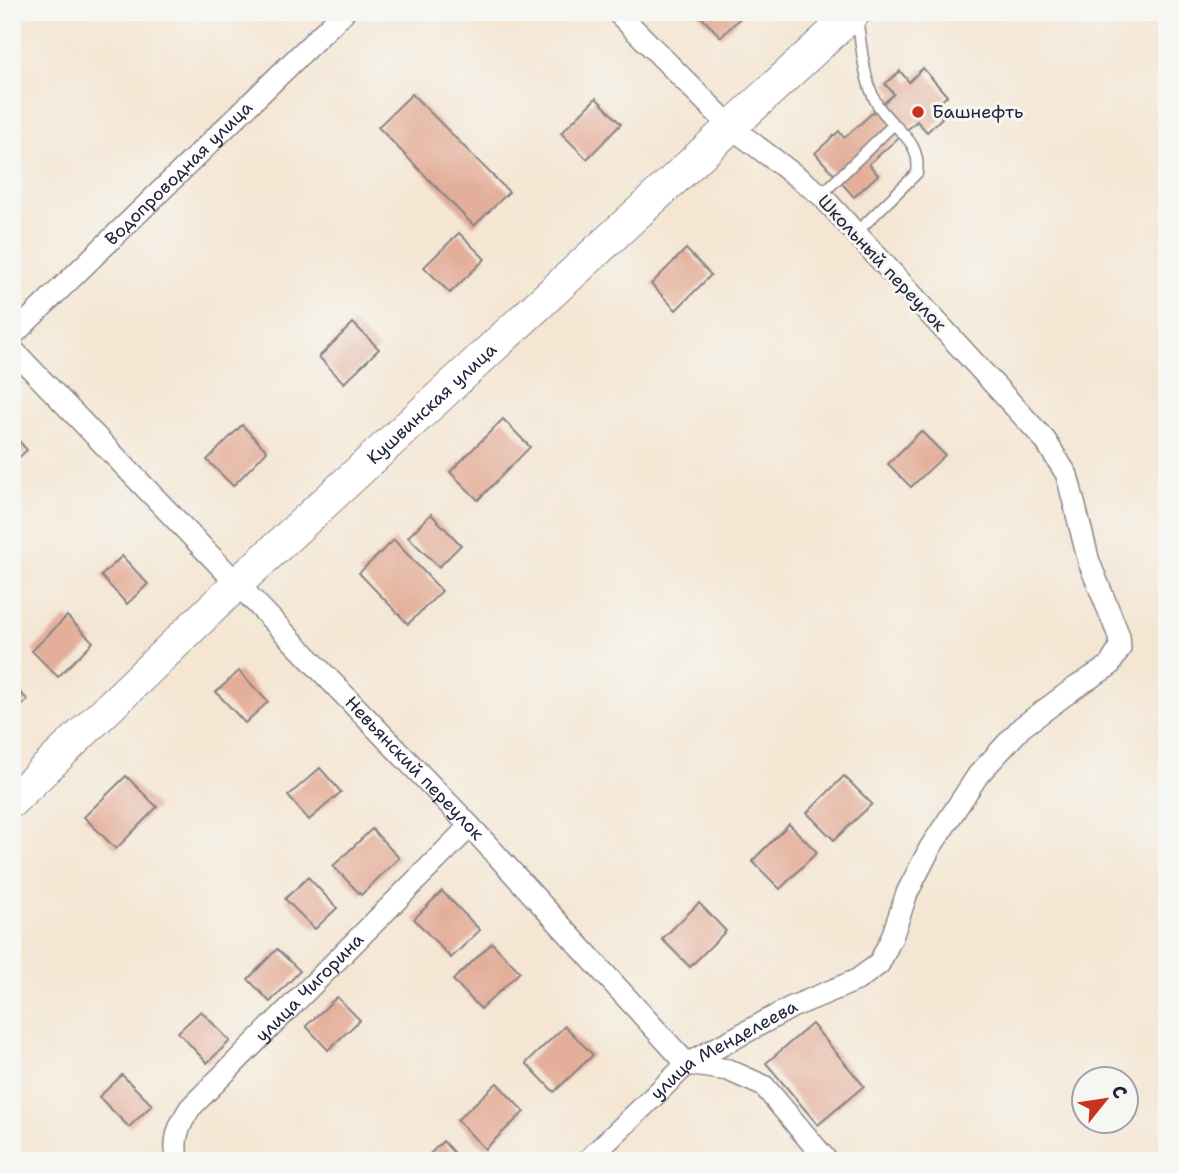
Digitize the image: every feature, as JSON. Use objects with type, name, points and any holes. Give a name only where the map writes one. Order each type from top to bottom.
[{"type":"main road","name":"Кушвинская улица","points":[[12,801],[237,583],[855,12]]},
{"type":"street","name":"Водопроводная улица","points":[[12,336],[344,12]]},
{"type":"street","name":"Школьный переулок","points":[[617,12],[731,127],[821,195],[1045,440],[1067,475],[1088,562],[1119,636],[1120,648],[1109,666],[1022,727],[978,775],[930,848],[907,893],[892,937],[879,964]]},
{"type":"street","name":"Невьянский переулок","points":[[12,349],[470,826],[687,1064]]},
{"type":"street","name":"улица Чигорина","points":[[178,1161],[176,1141],[180,1124],[190,1108],[470,826]]},
{"type":"street","name":"улица Менделеева","points":[[587,1161],[687,1064],[792,1007],[857,980],[879,964]]},
{"type":"street","points":[[687,1064],[728,1070],[764,1086],[827,1161]]},
{"type":"lane","points":[[855,12],[871,89],[877,105],[915,147],[919,161],[917,173],[857,232]]},
{"type":"lane","points":[[821,195],[894,124]]},
{"type":"building","points":[[696,12],[746,12],[721,37]]},
{"type":"building","points":[[923,68],[947,96],[934,108],[942,118],[927,132],[917,121],[869,164],[878,175],[854,197],[815,153],[839,131],[844,138],[894,94],[885,84],[900,71],[909,82]]},
{"type":"building","points":[[412,94],[509,192],[474,226],[378,127]]},
{"type":"building","points":[[596,98],[621,124],[587,159],[561,133]]},
{"type":"building","points":[[459,233],[485,259],[450,293],[424,267]]},
{"type":"building","points":[[686,249],[711,275],[676,310],[651,284]]},
{"type":"building","points":[[353,323],[379,349],[344,383],[319,357]]},
{"type":"building","points":[[503,419],[530,447],[478,500],[450,472]]},
{"type":"building","points":[[242,425],[267,451],[233,486],[207,460]]},
{"type":"building","points":[[921,431],[945,455],[911,487],[888,464]]},
{"type":"building","points":[[12,433],[27,450],[12,464]]},
{"type":"building","points":[[431,514],[461,545],[439,567],[408,537]]},
{"type":"building","points":[[394,540],[442,591],[408,624],[359,573]]},
{"type":"building","points":[[122,556],[148,584],[127,604],[101,576]]},
{"type":"building","points":[[67,616],[93,642],[58,677],[32,651]]},
{"type":"building","points":[[239,671],[268,702],[245,723],[216,692]]},
{"type":"building","points":[[12,685],[28,700],[12,715]]},
{"type":"building","points":[[320,768],[341,792],[309,820],[288,796]]},
{"type":"building","points":[[126,776],[157,807],[116,849],[84,817]]},
{"type":"building","points":[[844,776],[872,804],[834,840],[807,813]]},
{"type":"building","points":[[789,824],[817,852],[780,889],[752,861]]},
{"type":"building","points":[[372,829],[399,858],[361,895],[333,866]]},
{"type":"building","points":[[308,877],[337,908],[315,929],[285,899]]},
{"type":"building","points":[[442,891],[480,930],[451,958],[414,919]]},
{"type":"building","points":[[699,903],[726,931],[690,967],[662,939]]},
{"type":"building","points":[[492,943],[520,972],[481,1009],[453,980]]},
{"type":"building","points":[[277,949],[300,971],[270,1002],[248,979]]},
{"type":"building","points":[[337,997],[360,1020],[328,1050],[306,1026]]},
{"type":"building","points":[[201,1011],[230,1041],[207,1063],[178,1032]]},
{"type":"building","points":[[812,1024],[864,1086],[818,1125],[766,1063]]},
{"type":"building","points":[[565,1026],[593,1055],[554,1092],[526,1063]]},
{"type":"building","points":[[122,1075],[152,1105],[129,1127],[99,1097]]},
{"type":"building","points":[[497,1083],[524,1112],[485,1149],[457,1120]]},
{"type":"building","points":[[443,1141],[461,1161],[426,1161]]},
{"type":"place","name":"Башнефть","points":[[918,112]]}]
